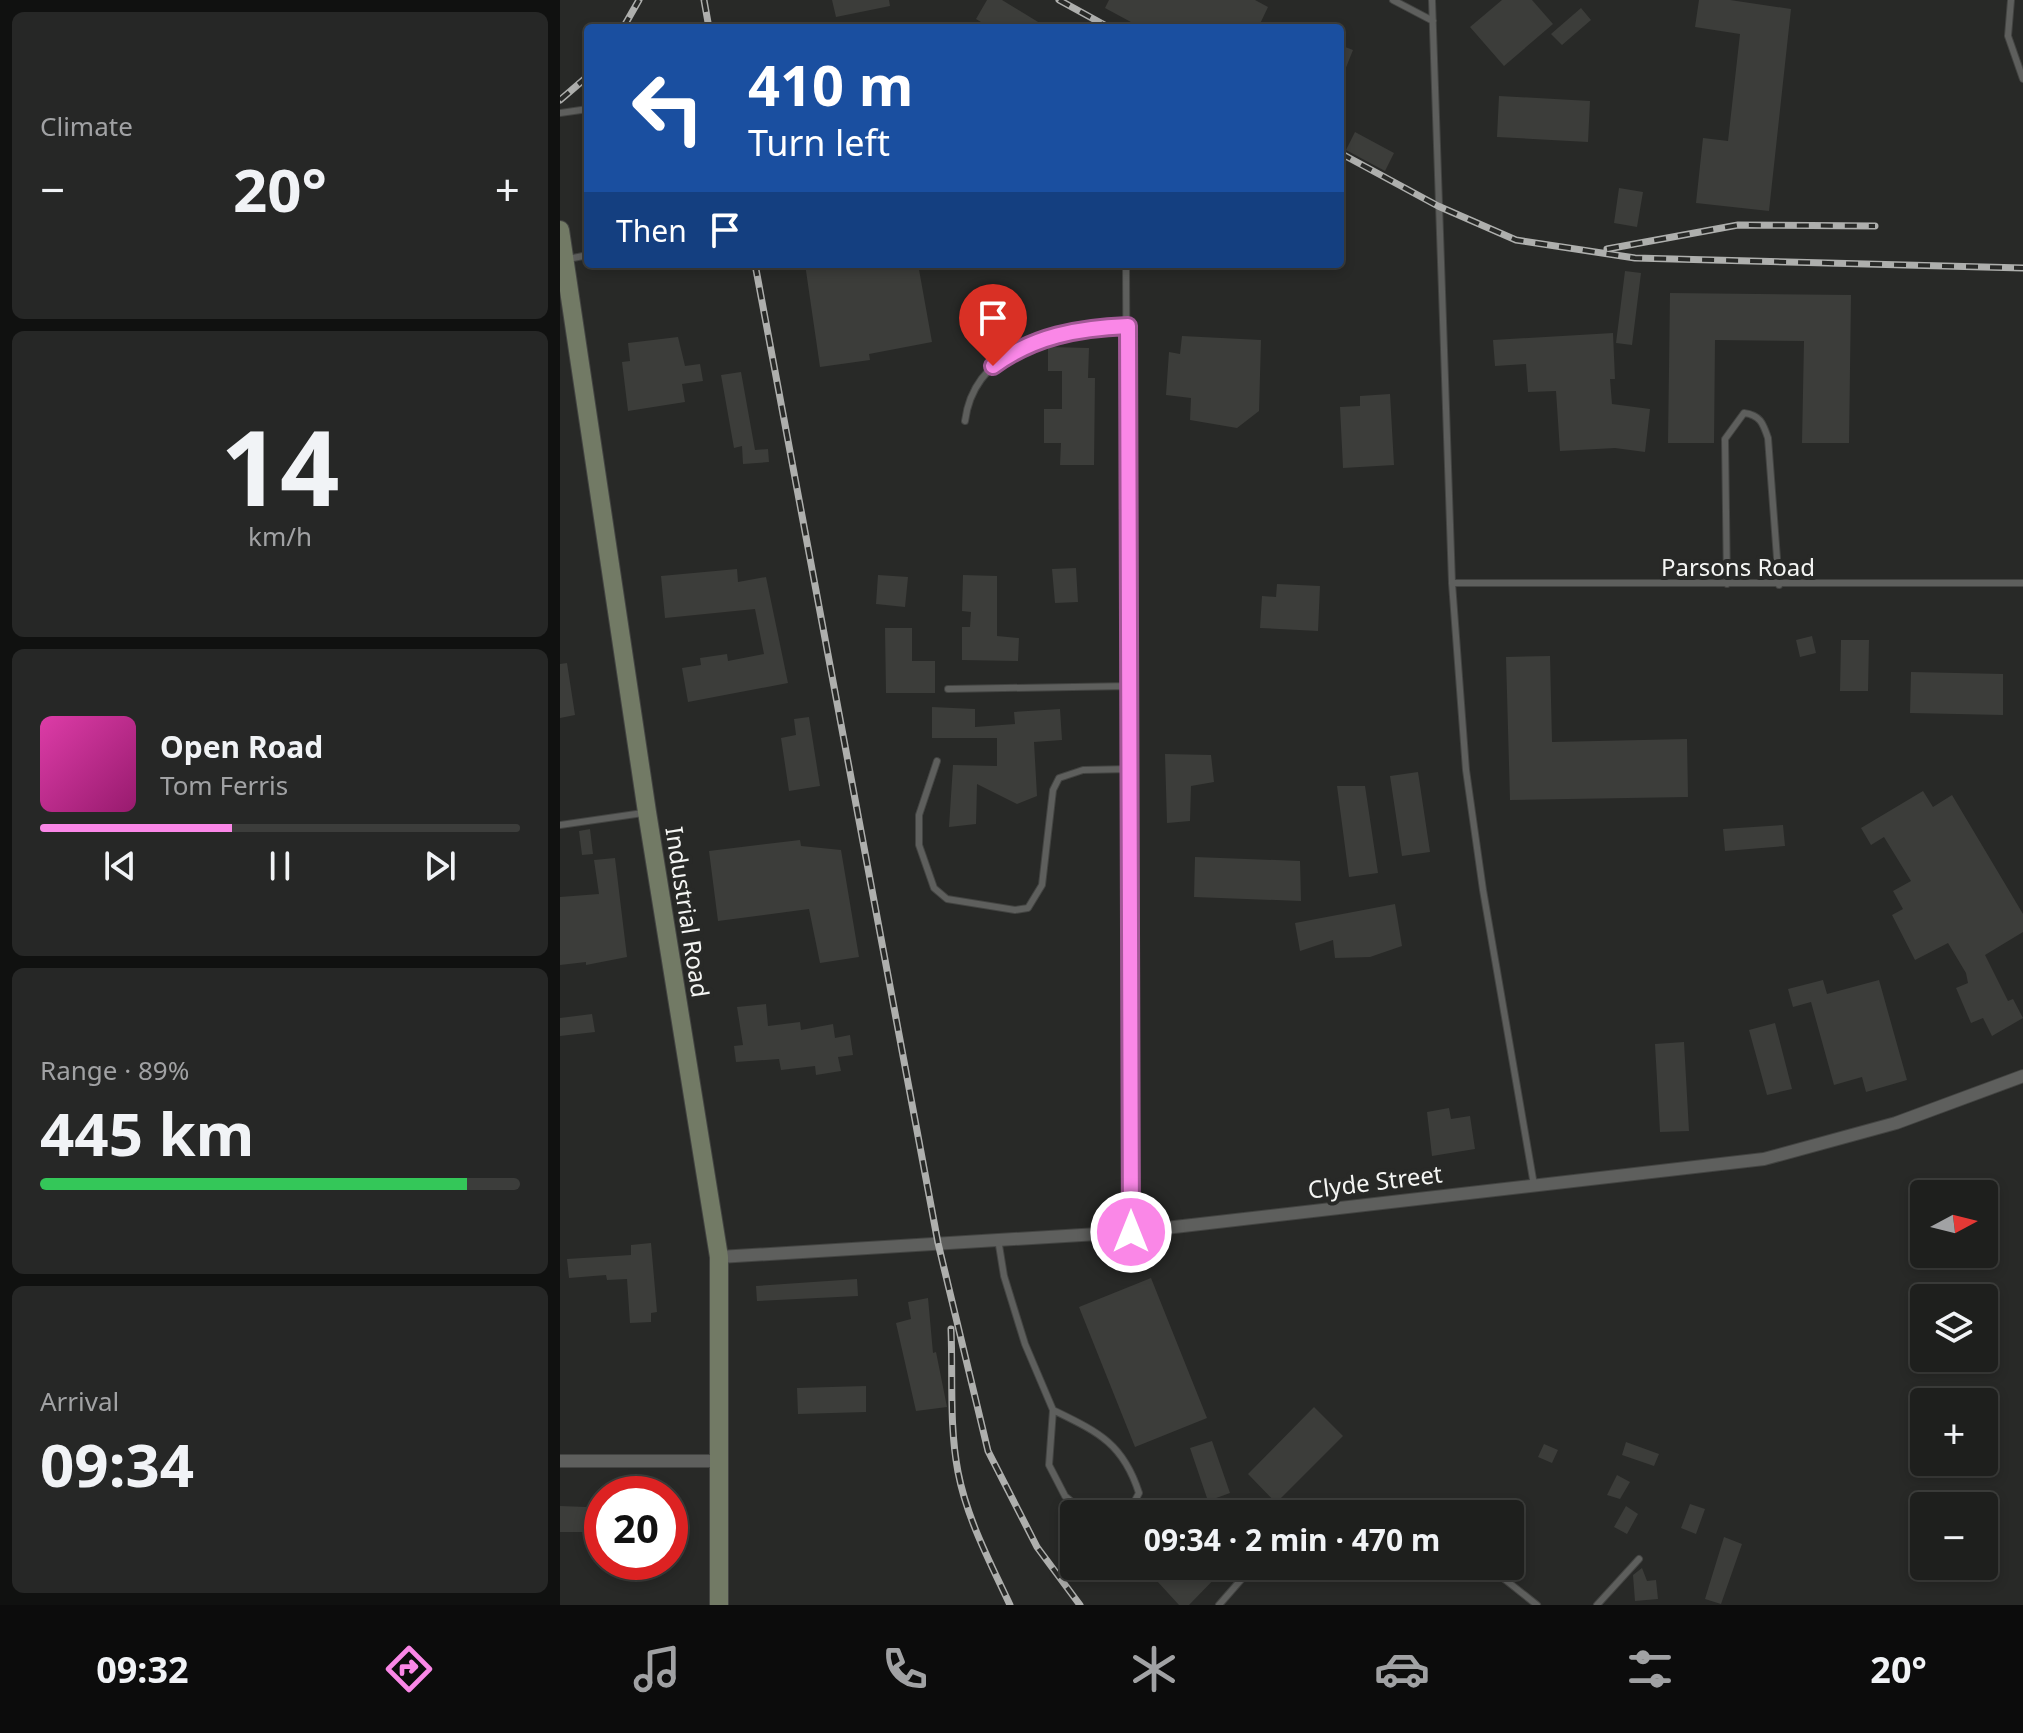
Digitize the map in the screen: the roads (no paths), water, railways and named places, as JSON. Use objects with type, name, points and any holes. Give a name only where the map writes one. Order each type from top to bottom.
[{"type":"street","name":"Industrial Road","points":[[560,230],[647,812],[719,1257],[719,1605]]},
{"type":"street","name":"Clyde Street","points":[[719,1257],[1131,1232],[1764,1159],[1896,1123],[2023,1076]]},
{"type":"street","points":[[560,1461],[718,1461]]},
{"type":"lane","points":[[1393,0],[1433,21]]},
{"type":"lane","points":[[1432,0],[1452,583],[1470,800],[1534,1185]]},
{"type":"lane","points":[[2011,0],[2008,36],[2023,79]]},
{"type":"lane","points":[[560,113],[584,110]]},
{"type":"lane","points":[[565,259],[584,256]]},
{"type":"lane","points":[[1126,268],[1131,1232]]},
{"type":"lane","points":[[965,421],[968,400],[976,385],[1016,349],[1068,332],[1128,326]]},
{"type":"lane","points":[[1727,584],[1725,439],[1744,413],[1754,414],[1763,422],[1768,438],[1779,585]]},
{"type":"lane","name":"Parsons Road","points":[[1452,583],[2023,583]]},
{"type":"lane","points":[[948,689],[1130,686]]},
{"type":"lane","points":[[937,761],[919,815],[919,845],[934,888],[947,899],[1015,910],[1028,908],[1042,885],[1053,790],[1059,778],[1083,770],[1129,769]]},
{"type":"lane","points":[[560,825],[647,812]]},
{"type":"lane","points":[[998,1239],[1004,1276],[1025,1344],[1053,1410],[1049,1465],[1070,1500]]},
{"type":"lane","points":[[1053,1410],[1107,1438],[1130,1464],[1139,1493],[1135,1500]]},
{"type":"lane","points":[[1597,1605],[1639,1559]]},
{"type":"lane","points":[[1219,1605],[1241,1580]]},
{"type":"lane","points":[[1506,1580],[1537,1605]]},
{"type":"railway","points":[[625,24],[639,0]]},
{"type":"railway","points":[[704,0],[708,24]]},
{"type":"railway","points":[[1059,0],[1103,24]]},
{"type":"railway","points":[[560,100],[584,79]]},
{"type":"railway","points":[[1344,155],[1438,206],[1516,240],[1635,258],[2023,268]]},
{"type":"railway","points":[[1607,249],[1738,225],[1875,226]]},
{"type":"railway","points":[[756,268],[938,1243],[988,1451],[1037,1547],[1080,1605]]},
{"type":"railway","points":[[951,1329],[952,1419],[958,1472],[973,1523],[1010,1605]]}]
